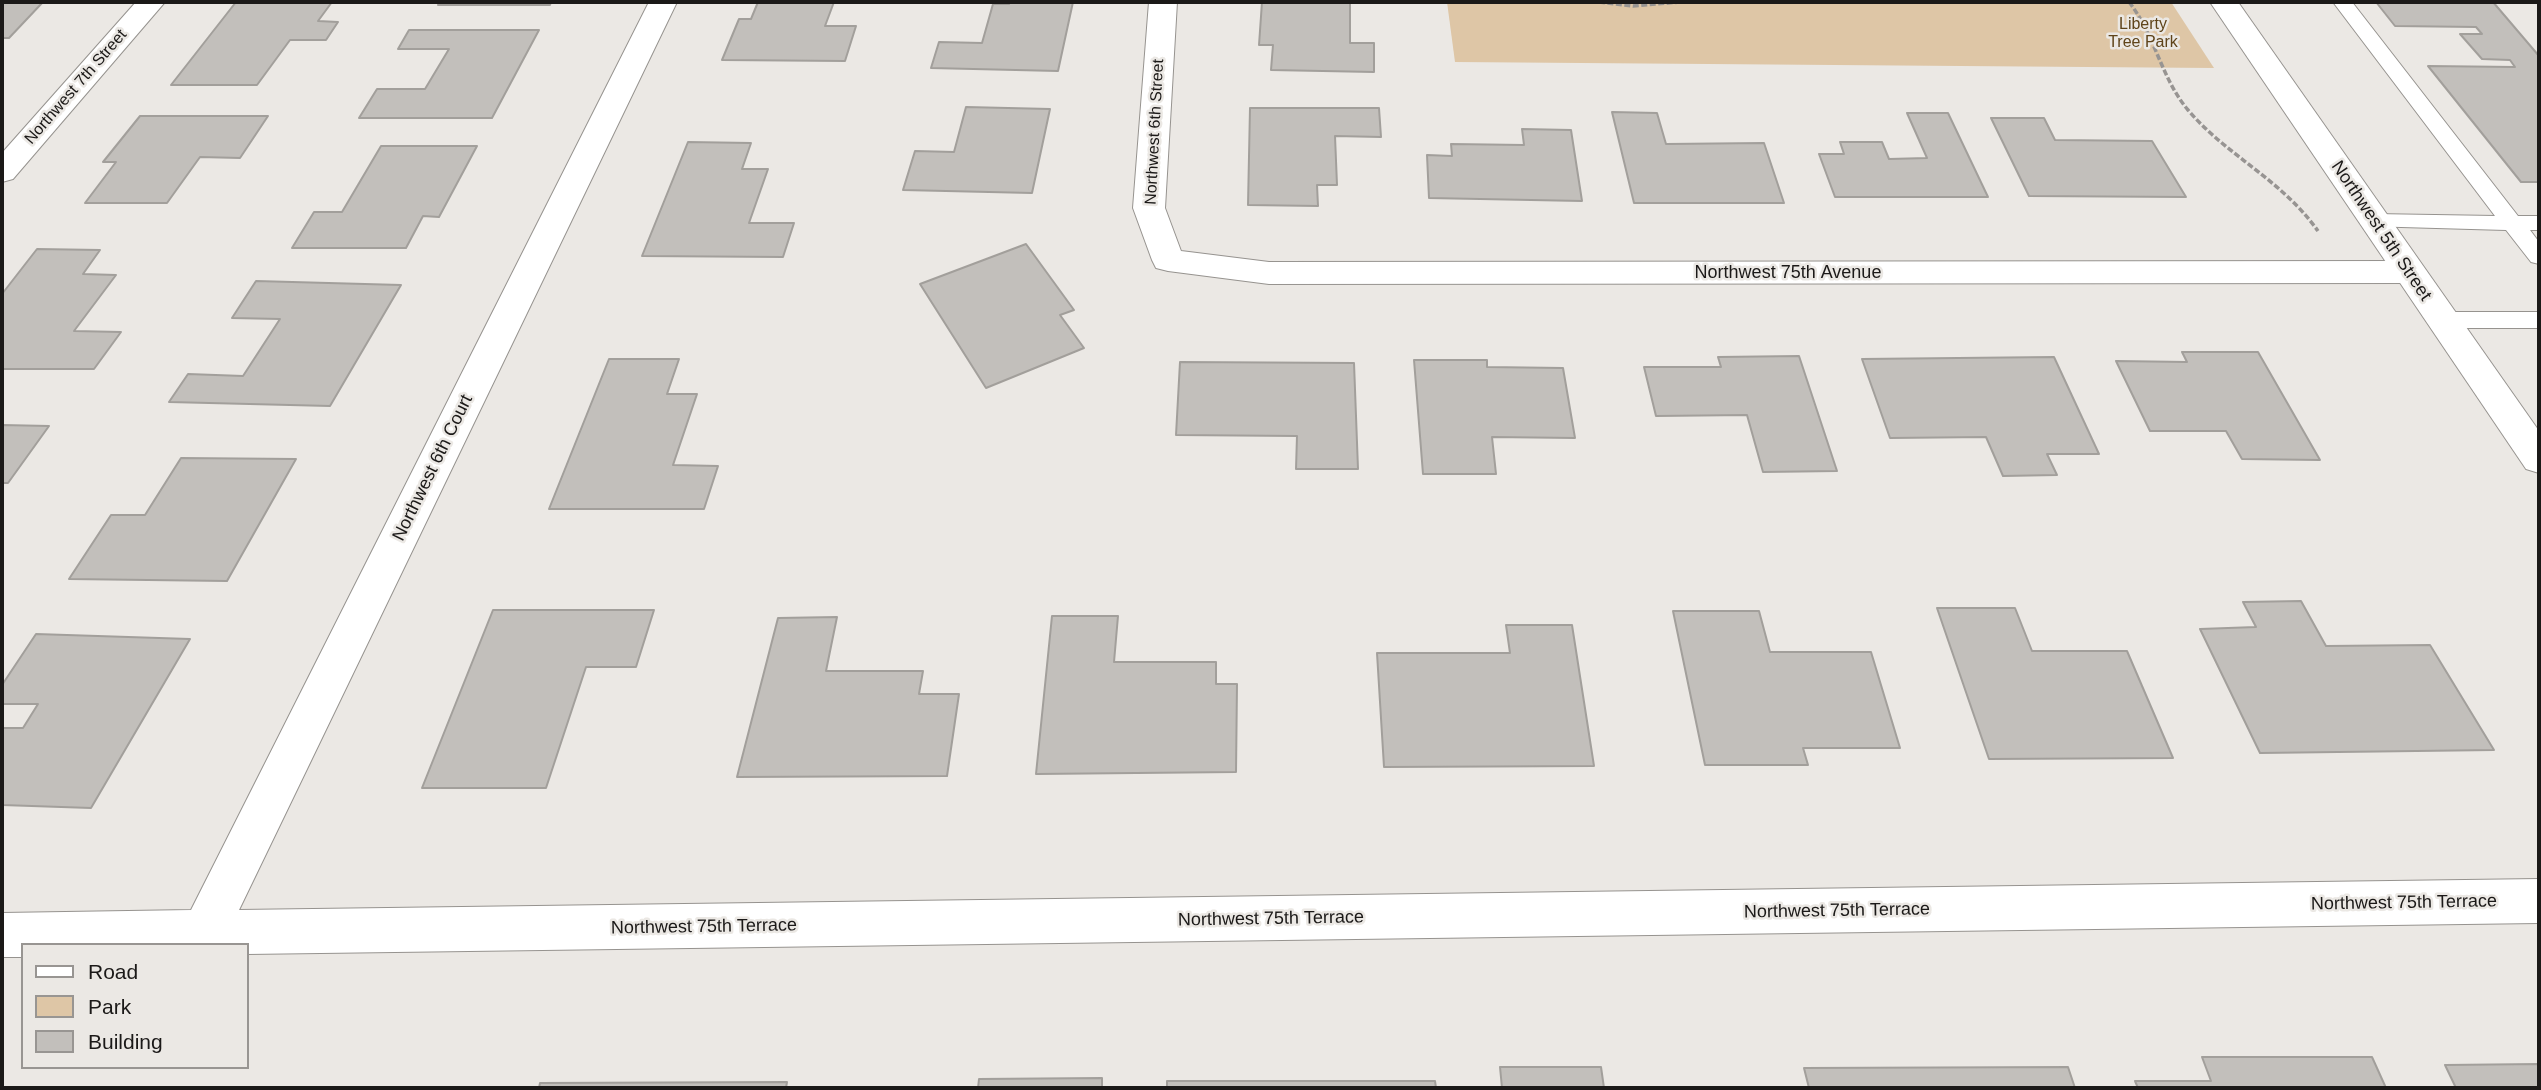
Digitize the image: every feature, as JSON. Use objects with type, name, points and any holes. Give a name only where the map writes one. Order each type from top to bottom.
[{"type":"street","name":"Northwest 7th Street","points":[[2,172],[150,2]]},
{"type":"street","name":"Northwest 6th Court","points":[[203,934],[663,2]]},
{"type":"street","name":"Northwest 6th Street","points":[[1163,2],[1149,208],[1168,260]]},
{"type":"street","name":"Northwest 5th Street","points":[[2224,2],[2539,459]]},
{"type":"street","name":"Northwest 75th Avenue","points":[[1168,260],[1269,273],[2409,272]]},
{"type":"street","name":"Northwest 75th Terrace","points":[[2,935],[2539,901]]},
{"type":"lane","points":[[2342,2],[2539,257]]},
{"type":"lane","points":[[2374,221],[2539,223]]},
{"type":"lane","points":[[2442,320],[2539,320]]},
{"type":"path","points":[[1599,2],[1633,6],[1681,2]]},
{"type":"path","points":[[2129,2],[2138,12],[2161,67],[2187,110],[2226,145],[2278,183],[2308,215],[2345,273]]},
{"type":"green space","name":"Liberty Tree Park","points":[[1447,2],[2171,2],[2214,68],[1455,62]]},
{"type":"building","points":[[2,2],[43,2],[9,38],[2,38]]},
{"type":"building","points":[[236,2],[332,2],[318,21],[338,22],[326,40],[290,40],[257,85],[171,85]]},
{"type":"building","points":[[441,2],[551,2],[550,5],[438,5]]},
{"type":"building","points":[[758,2],[834,2],[825,26],[856,26],[845,61],[722,60],[739,19],[751,19]]},
{"type":"building","points":[[1073,2],[1058,71],[931,68],[939,42],[982,43],[993,4]]},
{"type":"building","points":[[1262,2],[1350,2],[1350,43],[1374,43],[1374,72],[1271,70],[1273,45],[1259,45]]},
{"type":"building","points":[[2376,2],[2493,2],[2539,56],[2539,182],[2521,182],[2428,66],[2515,67],[2510,60],[2482,59],[2460,34],[2482,34],[2476,27],[2395,26]]},
{"type":"building","points":[[409,30],[539,30],[492,118],[359,118],[377,89],[425,89],[449,49],[398,49]]},
{"type":"building","points":[[966,107],[1050,109],[1032,193],[903,190],[915,151],[954,152]]},
{"type":"building","points":[[1250,108],[1379,108],[1381,137],[1335,136],[1337,185],[1317,185],[1318,206],[1248,205]]},
{"type":"building","points":[[1612,112],[1657,113],[1666,144],[1764,143],[1784,203],[1634,203]]},
{"type":"building","points":[[1907,113],[1948,113],[1988,197],[1835,197],[1819,154],[1844,154],[1840,142],[1882,142],[1889,159],[1927,158]]},
{"type":"building","points":[[140,116],[268,116],[240,158],[200,157],[167,203],[85,203],[116,162],[103,162]]},
{"type":"building","points":[[1991,118],[2044,118],[2055,140],[2152,141],[2186,197],[2029,196]]},
{"type":"building","points":[[1522,129],[1571,130],[1582,201],[1429,198],[1427,155],[1452,156],[1451,144],[1524,145]]},
{"type":"building","points":[[688,142],[751,143],[742,169],[768,169],[749,223],[794,223],[783,257],[642,256]]},
{"type":"building","points":[[381,146],[477,146],[439,217],[423,216],[406,248],[292,248],[314,212],[342,212]]},
{"type":"building","points":[[1026,244],[1074,310],[1060,315],[1084,348],[986,388],[920,284]]},
{"type":"building","points":[[37,249],[100,250],[83,274],[116,275],[74,331],[121,332],[94,369],[2,369],[2,294]]},
{"type":"building","points":[[256,281],[401,285],[330,406],[169,402],[188,374],[243,376],[280,319],[232,318]]},
{"type":"building","points":[[2182,352],[2258,352],[2320,460],[2242,459],[2226,431],[2150,431],[2116,361],[2187,362]]},
{"type":"building","points":[[1799,356],[1837,471],[1763,472],[1747,415],[1656,416],[1644,367],[1721,367],[1718,357]]},
{"type":"building","points":[[2054,357],[2099,454],[2047,454],[2057,475],[2003,476],[1986,437],[1890,438],[1862,359]]},
{"type":"building","points":[[609,359],[679,359],[667,394],[697,394],[673,465],[718,466],[704,509],[549,509]]},
{"type":"building","points":[[1414,360],[1487,360],[1487,367],[1563,368],[1575,438],[1492,437],[1496,474],[1423,474]]},
{"type":"building","points":[[1180,362],[1354,363],[1358,469],[1296,469],[1297,436],[1176,435]]},
{"type":"building","points":[[2,425],[49,426],[8,483],[2,483]]},
{"type":"building","points":[[181,458],[296,459],[227,581],[69,579],[111,515],[145,515]]},
{"type":"building","points":[[2301,601],[2326,646],[2430,645],[2494,750],[2260,753],[2200,629],[2256,627],[2243,602]]},
{"type":"building","points":[[1937,608],[2015,608],[2032,651],[2127,651],[2173,758],[1989,759]]},
{"type":"building","points":[[493,610],[654,610],[636,667],[586,667],[546,788],[422,788]]},
{"type":"building","points":[[1673,611],[1759,611],[1770,652],[1871,652],[1900,748],[1803,748],[1808,765],[1705,765]]},
{"type":"building","points":[[1052,616],[1118,616],[1114,662],[1216,662],[1216,684],[1237,684],[1236,772],[1036,774]]},
{"type":"building","points":[[837,617],[826,671],[923,671],[919,694],[959,694],[947,776],[737,777],[778,618]]},
{"type":"building","points":[[1506,625],[1572,625],[1594,766],[1384,767],[1377,653],[1510,653]]},
{"type":"building","points":[[36,634],[190,639],[91,808],[2,805],[2,728],[23,728],[38,704],[2,704],[2,685]]},
{"type":"building","points":[[2202,1057],[2372,1057],[2386,1088],[2138,1088],[2135,1081],[2211,1081]]},
{"type":"building","points":[[2539,1064],[2539,1088],[2456,1088],[2445,1065]]},
{"type":"building","points":[[1500,1067],[1601,1067],[1604,1088],[1502,1088]]},
{"type":"building","points":[[2068,1067],[2075,1088],[1809,1088],[1804,1068]]},
{"type":"building","points":[[1102,1078],[1102,1088],[978,1088],[979,1079]]},
{"type":"building","points":[[1167,1081],[1435,1081],[1436,1088],[1167,1088]]},
{"type":"building","points":[[787,1082],[786,1088],[539,1088],[540,1083]]}]
